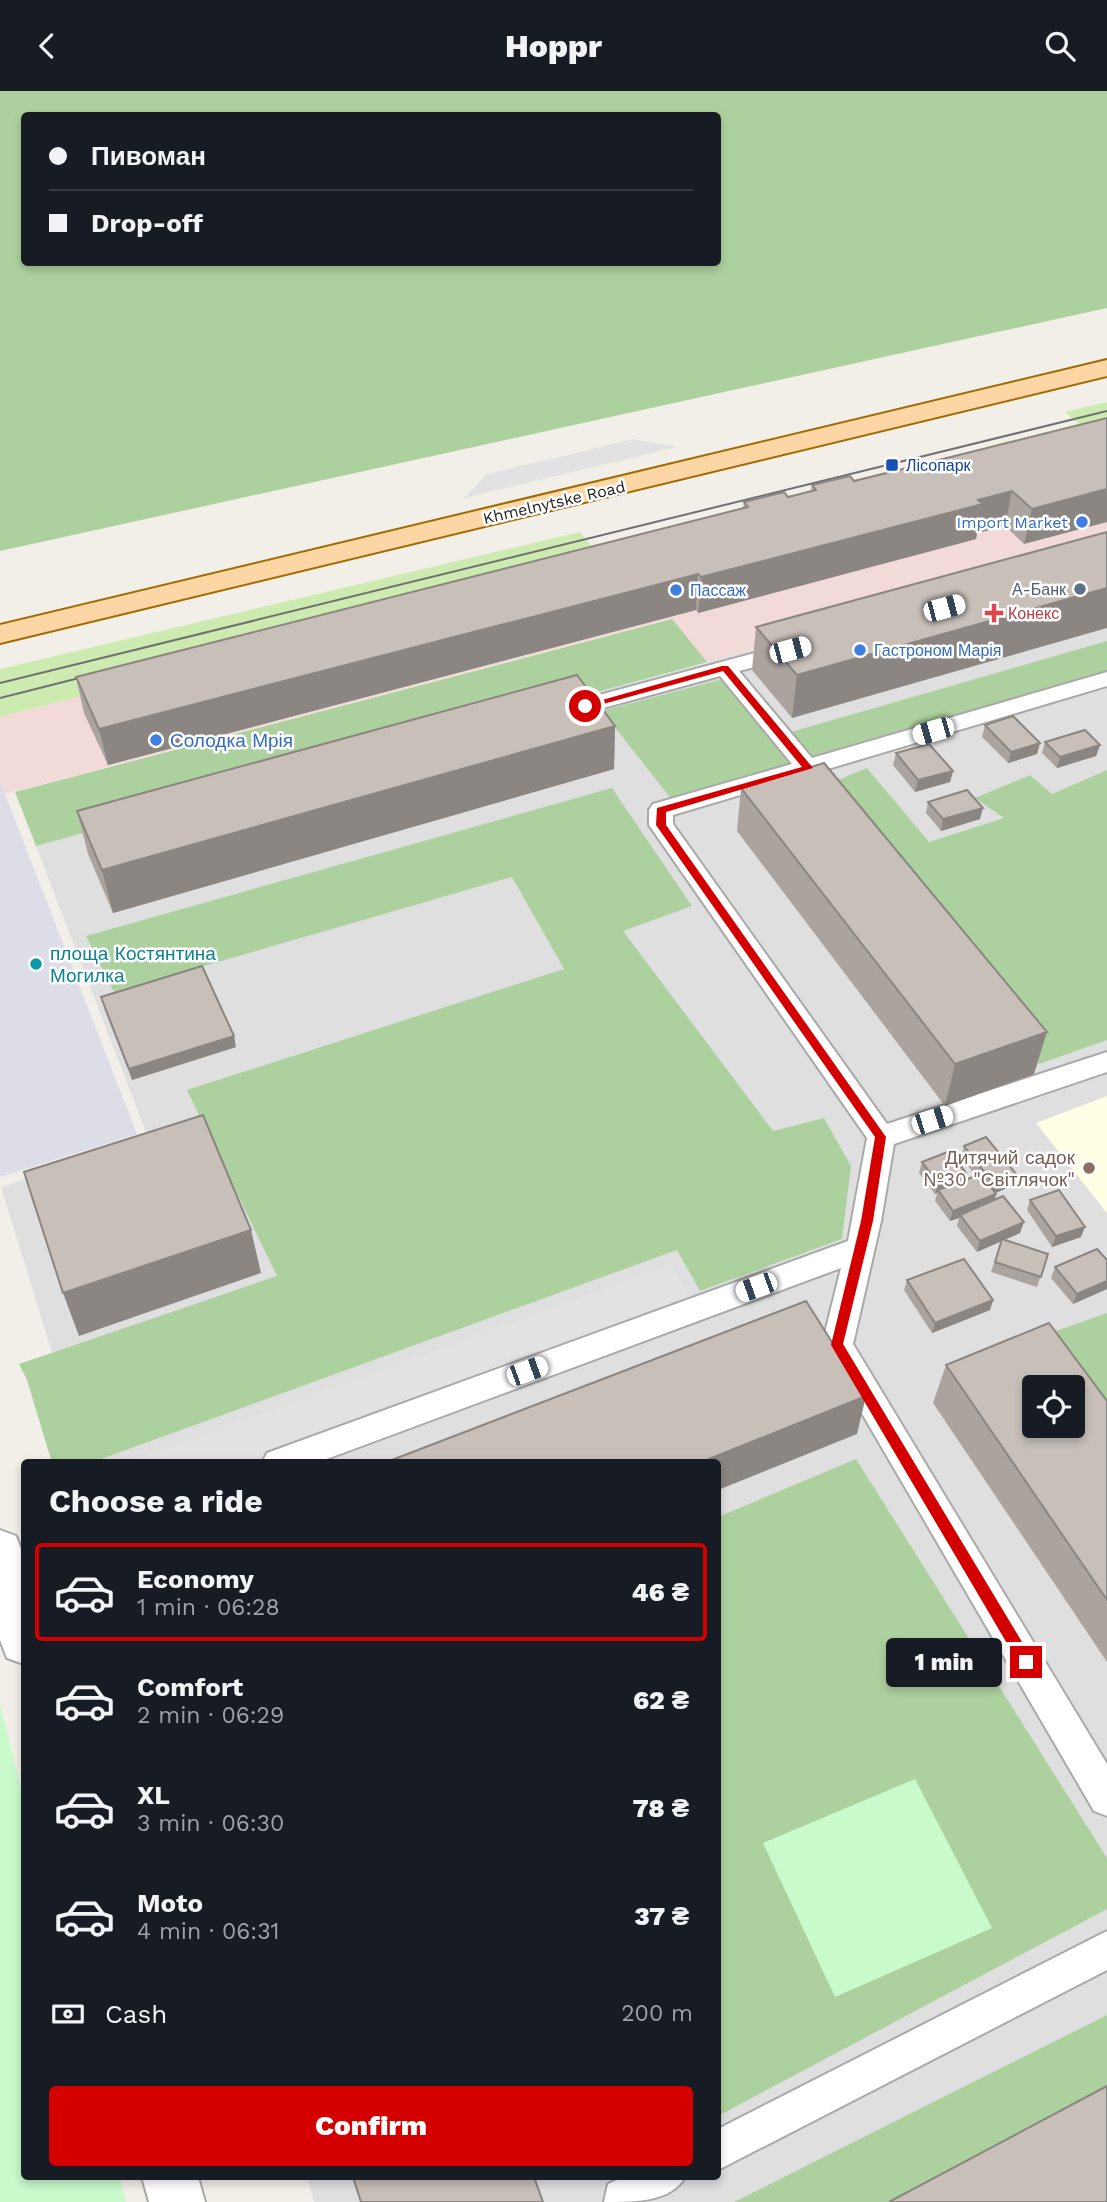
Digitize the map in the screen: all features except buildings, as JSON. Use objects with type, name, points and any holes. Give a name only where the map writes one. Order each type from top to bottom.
[{"type":"main road","name":"Khmelnytske Road","points":[[0,634],[1107,368]]},
{"type":"street","points":[[10,1562],[21,1625]]},
{"type":"street","points":[[171,2180],[177,2202]]},
{"type":"lane","points":[[585,706],[806,646]]},
{"type":"lane","points":[[725,668],[808,768]]},
{"type":"lane","points":[[1107,679],[661,810],[661,825],[881,1137],[867,1221],[858,1249],[837,1345],[1107,1798]]},
{"type":"lane","points":[[881,1137],[1107,1062]]},
{"type":"lane","points":[[289,1459],[858,1249]]},
{"type":"lane","points":[[721,2148],[1107,1950]]},
{"type":"lane","points":[[620,2193],[657,2180]]},
{"type":"shaded area","points":[[1107,434],[1107,552],[707,662],[671,619],[5,794],[0,781],[0,717]]},
{"type":"shaded area","points":[[634,439],[677,447],[464,498],[487,474]]},
{"type":"shaded area","points":[[1107,552],[1107,2202],[314,2202],[308,2180],[721,2180],[721,1459],[85,1459],[1,1187],[149,1140],[36,846]]},
{"type":"shaded area","name":"площа Костянтина Могилка","points":[[0,781],[137,1134],[0,1177]]},
{"type":"shaded area","name":"Дитячий садок №30 \"Світлячок\"","points":[[1107,1096],[1107,1213],[1036,1123]]},
{"type":"shaded area","points":[[672,1264],[690,1298],[254,1459],[138,1459]]},
{"type":"green space","points":[[0,91],[1107,91],[1107,308],[0,551]]},
{"type":"green space","points":[[1107,402],[1107,434],[1000,461],[985,447],[1078,424],[1065,412]]},
{"type":"green space","points":[[580,532],[606,563],[0,717],[0,669]]},
{"type":"green space","points":[[672,619],[707,662],[36,846],[15,792]]},
{"type":"green space","points":[[1107,641],[1107,671],[808,757],[791,732]]},
{"type":"green space","points":[[726,678],[795,765],[673,801],[602,711]]},
{"type":"green space","points":[[867,768],[929,842],[1004,818],[975,798],[1030,775],[1052,794],[1107,770],[1107,1040],[1039,1064],[814,790]]},
{"type":"green space","points":[[612,788],[692,906],[623,931],[773,1131],[824,1118],[851,1166],[842,1239],[700,1291],[677,1250],[101,1459],[51,1459],[27,1380],[19,1364],[277,1276],[187,1090],[564,969],[512,877],[114,992],[86,936]]},
{"type":"green space","points":[[1107,1313],[1107,1423],[1085,1394],[1085,1375],[1071,1375],[1042,1336]]},
{"type":"green space","points":[[856,1459],[1107,1858],[1107,1909],[721,2114],[721,1516]]},
{"type":"green space","points":[[0,1703],[21,1788],[21,2180],[120,2180],[126,2202],[0,2202]]},
{"type":"green space","points":[[915,1779],[992,1928],[835,1997],[763,1843]]},
{"type":"green space","points":[[1107,2015],[1107,2202],[734,2202]]},
{"type":"tram line","points":[[0,683],[1107,411]]},
{"type":"tram line","points":[[0,698],[95,674]]},
{"type":"place","name":"Лісопарк","points":[[892,465]]},
{"type":"place","name":"Import Market","points":[[1082,522]]},
{"type":"place","name":"А-Банк","points":[[1080,589]]},
{"type":"place","name":"Пассаж","points":[[676,590]]},
{"type":"place","name":"Конекс","points":[[994,613]]},
{"type":"place","name":"Гастроном Марія","points":[[860,650]]},
{"type":"place","name":"Солодка Мрія","points":[[156,740]]},
{"type":"place","name":"площа Костянтина Могилка","points":[[36,964]]},
{"type":"place","name":"Дитячий садок №30 \"Світлячок\"","points":[[1089,1168]]},
{"type":"route","points":[[585,706],[725,668],[808,768],[661,810],[661,825],[881,1137],[867,1221],[858,1249],[837,1345],[1026,1662]]}]
